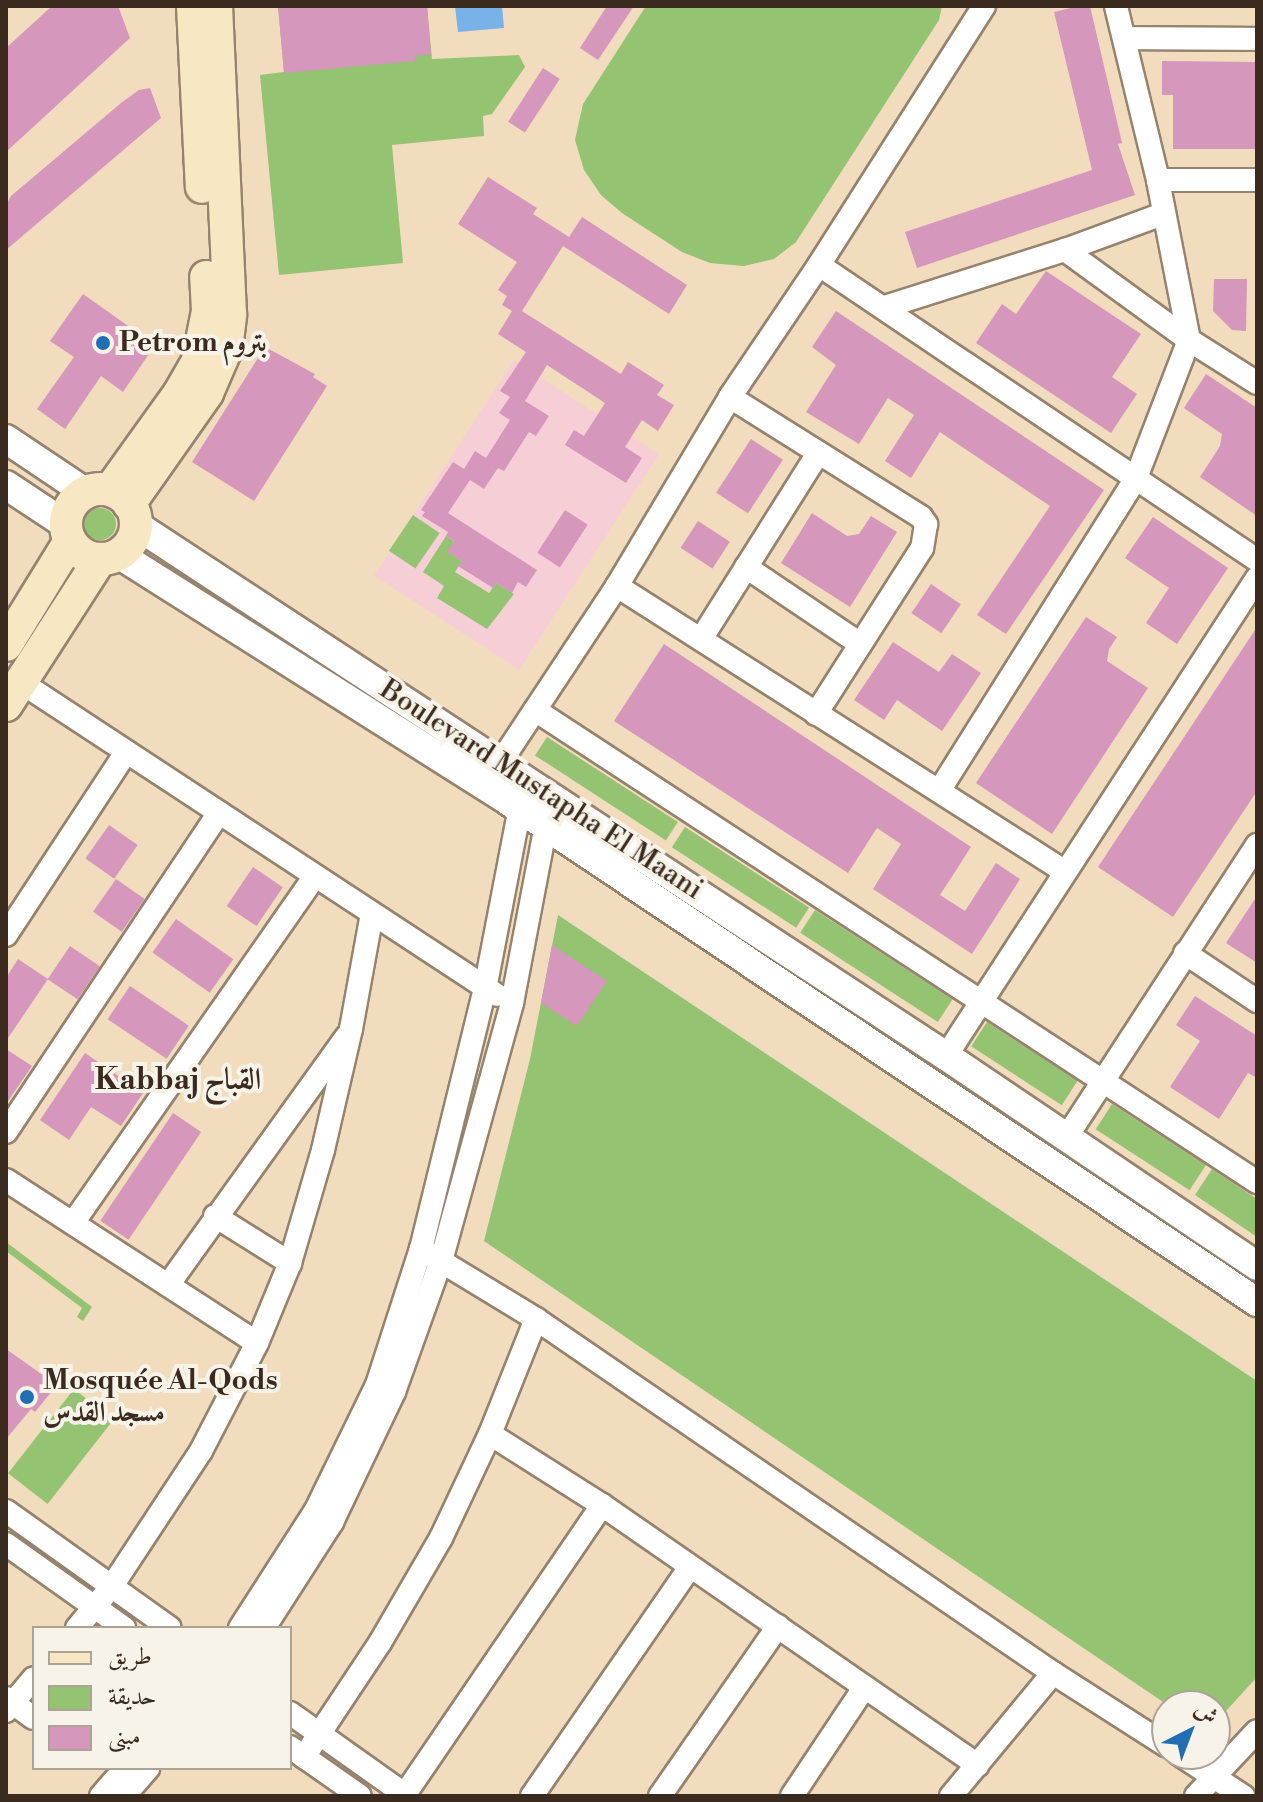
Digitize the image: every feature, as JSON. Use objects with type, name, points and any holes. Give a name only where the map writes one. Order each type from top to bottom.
[{"type":"main road","points":[[115,503],[186,383],[203,344],[208,311],[193,6]]},
{"type":"main road","points":[[6,645],[68,533],[70,505],[115,503],[207,393],[226,349],[230,314],[216,6]]},
{"type":"main road","points":[[14,682],[109,557],[131,542],[115,503]]},
{"type":"main road","points":[[68,533],[80,552],[109,557]]},
{"type":"street","points":[[492,775],[617,586],[730,397],[819,265],[984,6]]},
{"type":"street","points":[[939,791],[1136,478],[1189,340],[1158,180],[1116,6]]},
{"type":"street","points":[[1125,38],[1257,39]]},
{"type":"street","points":[[1158,180],[1257,180]]},
{"type":"street","points":[[885,307],[1065,250],[1163,214]]},
{"type":"street","points":[[1065,250],[1189,340],[1257,383]]},
{"type":"street","points":[[819,265],[1257,560]]},
{"type":"street","points":[[730,397],[921,517],[926,524],[922,548],[816,714]]},
{"type":"street","name":"Boulevard Mustapha El Maani","points":[[6,439],[115,503],[321,645],[492,775],[520,808],[1257,1302]]},
{"type":"street","points":[[701,639],[818,453]]},
{"type":"street","points":[[6,485],[68,533]]},
{"type":"street","name":"Boulevard Mustapha El Maani","points":[[109,557],[492,775],[946,1056],[1257,1266]]},
{"type":"street","points":[[746,567],[860,644]]},
{"type":"street","points":[[946,1056],[980,999],[1257,578]]},
{"type":"street","points":[[617,586],[1064,871]]},
{"type":"street","points":[[305,671],[321,645]]},
{"type":"street","points":[[14,682],[126,752],[485,989],[512,1003]]},
{"type":"street","points":[[535,710],[1257,1182]]},
{"type":"street","points":[[6,935],[126,752]]},
{"type":"street","points":[[241,1626],[316,1510],[377,1385],[421,1249],[485,989],[520,808]]},
{"type":"street","points":[[6,1132],[219,813]]},
{"type":"street","points":[[265,1626],[339,1507],[394,1392],[441,1261],[512,1003],[546,825]]},
{"type":"street","points":[[1066,1138],[1257,845]]},
{"type":"street","points":[[73,1223],[314,877]]},
{"type":"street","points":[[79,1626],[112,1586],[201,1451],[257,1343],[290,1263],[323,1150],[351,1029],[372,914]]},
{"type":"street","points":[[1185,953],[1257,1001]]},
{"type":"street","points":[[168,1285],[351,1029]]},
{"type":"street","points":[[6,1180],[257,1343]]},
{"type":"street","points":[[215,1216],[290,1263]]},
{"type":"street","points":[[421,1249],[536,1319],[1053,1673],[1151,1736]]},
{"type":"street","points":[[360,1796],[297,1752],[320,1734],[441,1538],[490,1434],[536,1319]]},
{"type":"street","points":[[490,1434],[602,1505],[978,1765]]},
{"type":"street","points":[[292,1714],[406,1795],[602,1505]]},
{"type":"street","points":[[6,1511],[167,1626]]},
{"type":"street","points":[[6,1544],[121,1626]]},
{"type":"street","points":[[532,1796],[690,1567]]},
{"type":"street","points":[[660,1796],[778,1626]]},
{"type":"street","points":[[951,1796],[1053,1673]]},
{"type":"street","points":[[32,1680],[8,1704],[32,1717]]},
{"type":"street","points":[[792,1796],[864,1688]]},
{"type":"street","points":[[1196,1796],[1257,1731]]},
{"type":"street","points":[[101,1796],[120,1780],[143,1770]]},
{"type":"street","points":[[1204,1770],[1244,1796],[1257,1784]]},
{"type":"shaded area","points":[[514,360],[659,454],[519,670],[374,576]]},
{"type":"green space","points":[[278,6],[427,6],[432,59],[519,55],[525,67],[492,114],[483,116],[484,136],[392,145],[403,263],[279,275],[260,75],[284,72]]},
{"type":"green space","points":[[646,6],[942,6],[939,20],[796,242],[774,259],[744,266],[710,263],[682,252],[622,213],[601,195],[584,170],[575,140],[583,104]]},
{"type":"green space","points":[[100,508],[111,513],[116,524],[111,535],[100,540],[89,535],[84,524],[89,513]]},
{"type":"green space","points":[[413,515],[440,533],[415,569],[389,551]]},
{"type":"green space","points":[[446,536],[454,541],[448,552],[462,561],[455,572],[489,593],[496,583],[514,594],[487,629],[437,598],[444,586],[423,572]]},
{"type":"green space","points":[[547,737],[678,822],[666,840],[535,755]]},
{"type":"green space","points":[[685,827],[809,908],[796,928],[672,847]]},
{"type":"green space","points":[[815,910],[953,999],[938,1022],[800,933]]},
{"type":"green space","points":[[558,915],[1257,1381],[1257,1677],[1231,1705],[1231,1690],[1151,1690],[1151,1694],[484,1241],[530,1059]]},
{"type":"green space","points":[[987,1022],[1078,1081],[1062,1105],[971,1046]]},
{"type":"green space","points":[[1112,1104],[1206,1165],[1190,1190],[1096,1129]]},
{"type":"green space","points":[[1212,1169],[1257,1199],[1257,1237],[1195,1195]]},
{"type":"green space","points":[[6,1242],[92,1307],[83,1321],[77,1317],[82,1308],[6,1251]]},
{"type":"green space","points":[[74,1389],[113,1420],[48,1504],[8,1473]]},
{"type":"water","points":[[455,6],[502,6],[504,28],[458,32]]},
{"type":"building","points":[[52,6],[118,6],[130,38],[6,152],[6,48]]},
{"type":"building","points":[[278,6],[427,6],[431,54],[415,56],[415,61],[284,73]]},
{"type":"building","points":[[607,6],[634,6],[598,60],[580,48]]},
{"type":"building","points":[[1090,6],[1122,143],[1118,144],[1135,195],[917,268],[905,232],[1092,170],[1054,12]]},
{"type":"building","points":[[1162,61],[1257,62],[1257,149],[1173,149],[1173,95],[1162,95]]},
{"type":"building","points":[[543,68],[560,79],[525,133],[508,122]]},
{"type":"building","points":[[150,88],[161,118],[6,250],[6,205],[11,196],[121,103],[139,90]]},
{"type":"building","points":[[488,177],[537,208],[533,214],[569,237],[582,217],[687,285],[669,314],[563,246],[522,311],[621,374],[628,362],[664,385],[657,395],[674,405],[658,431],[642,420],[625,447],[642,458],[626,483],[565,445],[574,430],[584,436],[605,403],[547,365],[525,401],[549,416],[536,436],[529,432],[504,471],[498,468],[484,489],[470,480],[448,513],[537,570],[526,587],[518,582],[512,593],[496,583],[493,588],[458,566],[462,561],[447,552],[454,541],[446,536],[448,532],[422,516],[425,512],[421,510],[453,462],[464,469],[475,451],[486,458],[510,420],[499,413],[510,397],[500,391],[526,352],[498,334],[512,311],[502,305],[507,296],[498,290],[517,262],[458,224]]},
{"type":"building","points":[[1046,271],[1141,334],[1112,377],[1137,394],[1111,433],[976,343],[1002,304],[1016,314]]},
{"type":"building","points":[[1214,279],[1247,279],[1246,331],[1232,330],[1213,311]]},
{"type":"building","name":"Petrom بتروم","points":[[83,294],[155,345],[123,392],[101,376],[65,429],[37,409],[74,357],[50,341]]},
{"type":"building","points":[[836,311],[1104,490],[1006,634],[977,615],[1050,506],[940,432],[911,478],[885,461],[914,415],[888,398],[859,444],[806,412],[836,365],[812,347]]},
{"type":"building","points":[[265,347],[315,374],[313,377],[327,386],[254,501],[192,462]]},
{"type":"building","points":[[1206,374],[1257,408],[1257,516],[1200,477],[1220,446],[1222,434],[1184,408]]},
{"type":"building","points":[[751,439],[783,460],[748,513],[716,493]]},
{"type":"building","points":[[565,510],[588,525],[560,567],[537,553]]},
{"type":"building","points":[[812,513],[847,536],[859,534],[871,516],[897,532],[850,607],[781,563]]},
{"type":"building","points":[[1153,517],[1228,568],[1177,644],[1146,623],[1169,588],[1125,558]]},
{"type":"building","points":[[698,521],[730,542],[712,569],[681,548]]},
{"type":"building","points":[[931,584],[961,604],[941,633],[911,613]]},
{"type":"building","points":[[1086,617],[1117,637],[1109,649],[1107,661],[1148,688],[1052,834],[976,783]]},
{"type":"building","points":[[1257,627],[1257,791],[1173,917],[1098,867]]},
{"type":"building","points":[[893,642],[939,672],[952,654],[981,673],[942,731],[897,700],[884,720],[854,700]]},
{"type":"building","points":[[664,644],[971,847],[940,895],[965,911],[996,863],[1020,879],[972,954],[873,889],[901,844],[877,828],[848,873],[614,721]]},
{"type":"building","points":[[109,825],[138,845],[114,879],[85,859]]},
{"type":"building","points":[[253,867],[283,887],[257,926],[227,906]]},
{"type":"building","points":[[116,879],[145,899],[122,932],[93,912]]},
{"type":"building","points":[[1257,896],[1257,963],[1226,943]]},
{"type":"building","points":[[176,919],[233,959],[210,993],[152,953]]},
{"type":"building","points":[[552,945],[607,981],[577,1026],[541,1003]]},
{"type":"building","points":[[70,946],[100,966],[77,999],[48,979]]},
{"type":"building","points":[[18,959],[48,979],[6,1041],[6,978]]},
{"type":"building","points":[[130,986],[189,1026],[166,1059],[108,1019]]},
{"type":"building","points":[[1195,996],[1257,1036],[1257,1078],[1248,1073],[1219,1119],[1170,1087],[1200,1041],[1176,1025]]},
{"type":"building","points":[[6,1049],[32,1066],[6,1104]]},
{"type":"building","points":[[85,1053],[143,1093],[121,1126],[91,1107],[69,1140],[40,1120]]},
{"type":"building","points":[[173,1113],[201,1132],[128,1240],[100,1221]]},
{"type":"building","name":"Mosquée Al-Qods مسجد القدس","points":[[6,1349],[57,1385],[35,1412],[31,1409],[6,1439]]},
{"type":"place","name":"Petrom بتروم","points":[[103,343]]},
{"type":"place","name":"Mosquée Al-Qods مسجد القدس","points":[[27,1397]]},
{"type":"district","name":"Kabbaj القباج","points":[[178,1080]]}]
